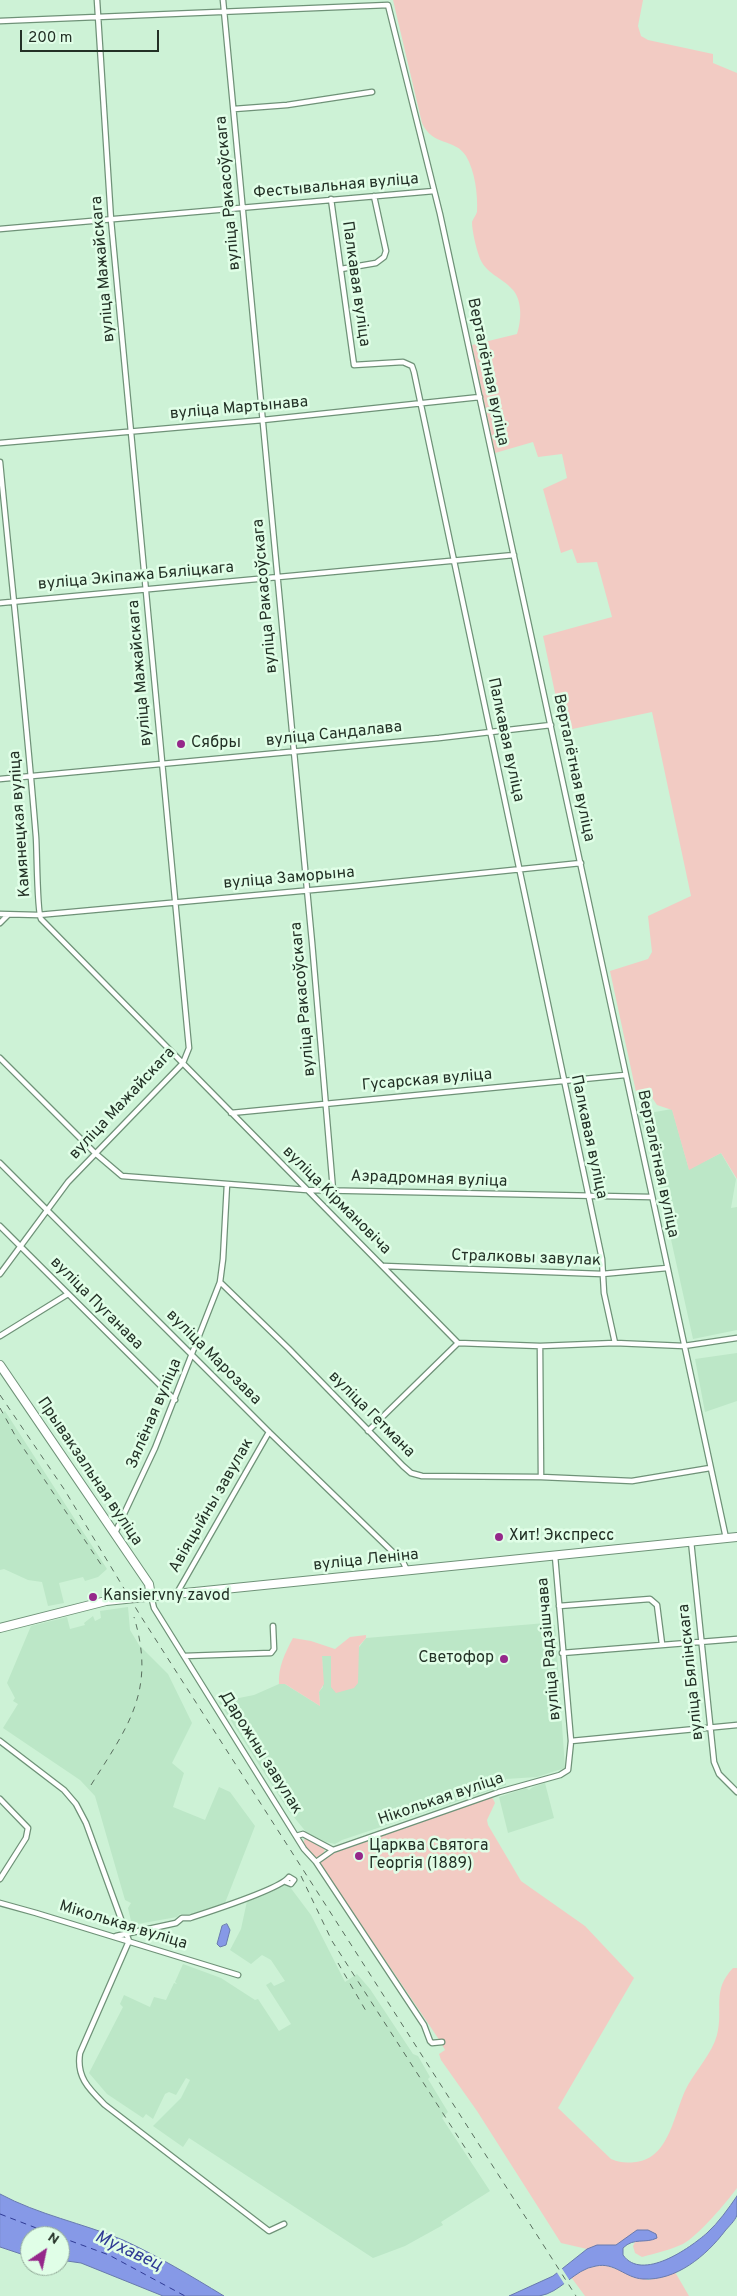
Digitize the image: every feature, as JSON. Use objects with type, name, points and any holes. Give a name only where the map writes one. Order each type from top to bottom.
[{"type":"main road","name":"Прывакзальная вуліца","points":[[0,1365],[149,1584],[151,1596]]},
{"type":"main road","name":"вуліца Леніна","points":[[0,1628],[94,1603],[737,1537]]},
{"type":"street","name":"вуліца Мажайскага","points":[[0,1274],[68,1182],[183,1063],[187,1056],[188,1040],[111,220],[97,0]]},
{"type":"street","name":"вуліца Ракасоўскага","points":[[223,0],[333,1190]]},
{"type":"street","name":"Верталётная вуліца","points":[[224,11],[388,5],[434,191],[480,398],[726,1538]]},
{"type":"street","points":[[0,21],[224,11]]},
{"type":"street","points":[[234,109],[287,105],[372,92]]},
{"type":"street","name":"Фестывальная вуліца","points":[[0,229],[434,191]]},
{"type":"street","points":[[341,269],[376,263],[384,257],[386,251],[374,196]]},
{"type":"street","name":"Палкавая вуліца","points":[[331,199],[354,365],[409,364],[414,372],[602,1259],[602,1274],[615,1343]]},
{"type":"street","name":"вуліца Мартынава","points":[[0,443],[263,420],[480,398]]},
{"type":"street","name":"Камянецкая вуліца","points":[[0,462],[31,776],[39,894],[38,915]]},
{"type":"street","name":"вуліца Экіпажа Бяліцкага","points":[[0,603],[514,555]]},
{"type":"street","name":"вуліца Сандалава","points":[[0,779],[162,765],[552,725]]},
{"type":"street","name":"вуліца Заморына","points":[[0,914],[38,915],[306,891],[580,863]]},
{"type":"street","points":[[0,923],[8,915]]},
{"type":"street","name":"вуліца Кірмановіча","points":[[38,915],[458,1343]]},
{"type":"street","points":[[0,1058],[95,1153]]},
{"type":"street","name":"Гусарская вуліца","points":[[231,1113],[625,1075]]},
{"type":"street","name":"Аэрадромная вуліца","points":[[95,1153],[122,1176],[306,1190],[651,1197]]},
{"type":"street","name":"вуліца Марозава","points":[[0,1163],[269,1432],[403,1562],[407,1570]]},
{"type":"street","name":"Зялёная вуліца","points":[[115,1533],[138,1487],[175,1400],[220,1282],[224,1259],[227,1184]]},
{"type":"street","name":"вуліца Пуганава","points":[[0,1226],[175,1400]]},
{"type":"street","name":"Стралковы завулак","points":[[384,1266],[602,1274],[667,1268]]},
{"type":"street","name":"вуліца Гетмана","points":[[220,1282],[411,1473],[422,1476],[541,1477],[632,1482],[710,1468]]},
{"type":"street","points":[[0,1336],[68,1294]]},
{"type":"street","points":[[368,1431],[458,1343],[540,1346],[615,1343],[684,1346],[737,1338]]},
{"type":"street","points":[[540,1346],[541,1477]]},
{"type":"street","name":"Авіяцыйны завулак","points":[[177,1594],[269,1432]]},
{"type":"street","name":"вуліца Бялінскага","points":[[691,1541],[714,1762],[719,1774],[737,1792]]},
{"type":"street","name":"вуліца Радзішчава","points":[[555,1556],[571,1741]]},
{"type":"street","name":"Дарожны завулак","points":[[151,1596],[154,1608],[304,1849],[316,1862],[424,2025],[430,2041],[432,2043],[442,2042]]},
{"type":"street","points":[[559,1606],[650,1599],[657,1605],[662,1644]]},
{"type":"street","points":[[184,1656],[270,1653],[274,1649],[273,1626]]},
{"type":"street","points":[[562,1653],[701,1640],[737,1639]]},
{"type":"street","points":[[571,1741],[737,1725]]},
{"type":"street","points":[[0,1741],[64,1790],[76,1804],[86,1823],[125,1935],[129,1941],[80,2053],[79,2072],[83,2080],[105,2105],[269,2231],[284,2224]]},
{"type":"street","name":"Ніколькая вуліца","points":[[316,1862],[333,1850],[499,1792],[560,1775],[568,1770],[570,1765],[571,1741]]},
{"type":"street","points":[[0,1799],[28,1828],[26,1838],[0,1879]]},
{"type":"street","points":[[296,1836],[303,1834],[333,1850]]},
{"type":"street","points":[[113,1936],[125,1935],[176,1922],[182,1918],[190,1918],[286,1882]]},
{"type":"street","name":"Міколькая вуліца","points":[[0,1903],[238,1975]]},
{"type":"shaded area","points":[[393,0],[643,0],[638,26],[641,36],[648,40],[713,54],[713,63],[737,73],[737,1179],[721,1153],[689,1170],[672,1110],[657,1105],[647,1090],[636,1092],[610,971],[648,959],[652,952],[648,916],[691,896],[652,712],[563,731],[543,636],[612,617],[597,562],[577,563],[572,549],[561,553],[543,489],[567,478],[562,454],[538,457],[533,442],[495,453],[472,345],[517,334],[520,306],[513,290],[485,267],[479,256],[472,222],[477,212],[477,198],[474,176],[466,156],[456,147],[432,136],[422,123]]},
{"type":"shaded area","points":[[672,1109],[689,1169],[721,1153],[736,1179],[731,1208],[737,1207],[737,1330],[693,1339],[651,1149],[638,1115]]},
{"type":"shaded area","points":[[737,1353],[737,1401],[705,1412],[695,1359]]},
{"type":"shaded area","points":[[5,1411],[107,1569],[98,1577],[85,1581],[83,1577],[59,1583],[64,1603],[48,1606],[42,1582],[28,1580],[4,1569],[0,1570],[0,1414]]},
{"type":"shaded area","points":[[128,1607],[130,1630],[139,1645],[168,1674],[192,1723],[172,1763],[184,1773],[173,1807],[205,1820],[219,1787],[230,1792],[255,1826],[225,1903],[192,1914],[180,1914],[177,1917],[132,1925],[128,1908],[131,1903],[125,1900],[95,1796],[80,1780],[3,1728],[18,1704],[13,1701],[15,1698],[7,1683],[31,1626],[67,1617],[70,1629],[85,1625],[84,1623],[93,1616],[95,1621],[101,1618],[100,1611]]},
{"type":"shaded area","points":[[546,1623],[555,1625],[565,1768],[537,1777],[506,1779],[506,1785],[335,1844],[307,1833],[288,1810],[219,1702],[254,1695],[279,1684],[285,1684],[320,1706],[319,1692],[323,1687],[322,1656],[332,1656],[331,1684],[366,1638]]},
{"type":"shaded area","points":[[366,1635],[366,1638],[359,1646],[358,1683],[354,1688],[336,1693],[331,1687],[331,1656],[322,1656],[324,1684],[319,1692],[320,1706],[285,1684],[279,1684],[281,1666],[293,1638],[311,1641],[335,1649],[350,1637]]},
{"type":"shaded area","points":[[545,1783],[554,1818],[508,1833],[499,1797],[526,1788],[529,1790]]},
{"type":"shaded area","points":[[492,1797],[495,1803],[487,1820],[488,1825],[521,1881],[585,1926],[634,1978],[558,2108],[611,2159],[629,2163],[648,2159],[657,2152],[664,2142],[688,2085],[715,2042],[719,2026],[719,2000],[722,1985],[726,1976],[733,1968],[737,1968],[737,2188],[704,2226],[683,2244],[642,2257],[635,2253],[633,2246],[636,2240],[657,2238],[623,2241],[616,2245],[603,2245],[587,2249],[561,2243],[477,2111],[441,2060],[439,2054],[445,2050],[440,2041],[319,1862],[326,1856]]},
{"type":"shaded area","points":[[305,1838],[326,1847],[322,1856],[314,1859],[303,1844]]},
{"type":"shaded area","points":[[287,1883],[311,1915],[345,1982],[357,1974],[370,1989],[413,2054],[418,2056],[430,2077],[428,2079],[448,2112],[442,2118],[490,2191],[441,2222],[443,2225],[405,2246],[373,2258],[189,2138],[183,2147],[153,2126],[181,2098],[190,2080],[186,2078],[176,2095],[169,2092],[165,2094],[153,2119],[146,2114],[143,2118],[107,2094],[89,2073],[123,2007],[120,2004],[124,1995],[150,2007],[154,1997],[166,2000],[174,1983],[177,1984],[175,1982],[183,1964],[221,1978],[255,2000],[258,1999],[279,2031],[291,2024],[266,1985],[271,1982],[274,1986],[285,1981],[271,1960],[262,1955],[251,1964],[230,1950],[241,1929],[247,1901],[269,1893]]},
{"type":"shaded area","points":[[605,2265],[648,2280],[675,2272],[689,2296],[585,2296],[571,2277],[589,2267]]},
{"type":"water","points":[[227,1924],[230,1930],[226,1945],[220,1947],[217,1944],[222,1926]]},
{"type":"water","name":"Мухавец","points":[[0,2194],[30,2208],[123,2240],[162,2259],[224,2296],[163,2296],[81,2263],[70,2261],[70,2226],[20,2226],[20,2254],[0,2247]]},
{"type":"water","points":[[737,2196],[737,2215],[717,2240],[699,2258],[667,2276],[655,2279],[637,2278],[603,2265],[588,2268],[547,2294],[539,2296],[509,2296],[553,2276],[587,2249],[597,2245],[616,2245],[637,2230],[648,2230],[656,2234],[657,2238],[627,2245],[623,2248],[623,2255],[631,2262],[642,2265],[666,2260],[689,2247],[707,2233]]},
{"type":"pier","points":[[561,2267],[570,2281],[565,2285],[556,2271]]},
{"type":"ferry route","points":[[0,2214],[31,2226]]},
{"type":"ferry route","points":[[70,2241],[109,2255],[185,2296]]},
{"type":"railway","points":[[0,1395],[64,1489],[140,1615],[576,2296]]},
{"type":"railway","points":[[0,1408],[16,1437],[104,1569]]},
{"type":"railway","points":[[91,1785],[117,1744],[135,1706],[142,1666],[140,1643],[134,1617]]},
{"type":"railway","points":[[301,1876],[332,1941],[473,2160]]},
{"type":"railway","points":[[338,1963],[366,2011]]},
{"type":"place","name":"Сябры","points":[[181,744]]},
{"type":"place","name":"Хит! Экспресс","points":[[499,1537]]},
{"type":"place","name":"Kansiervny zavod","points":[[93,1597]]},
{"type":"place","name":"Светофор","points":[[504,1659]]},
{"type":"place","name":"Царква Святога Георгія (1889)","points":[[359,1856]]}]
